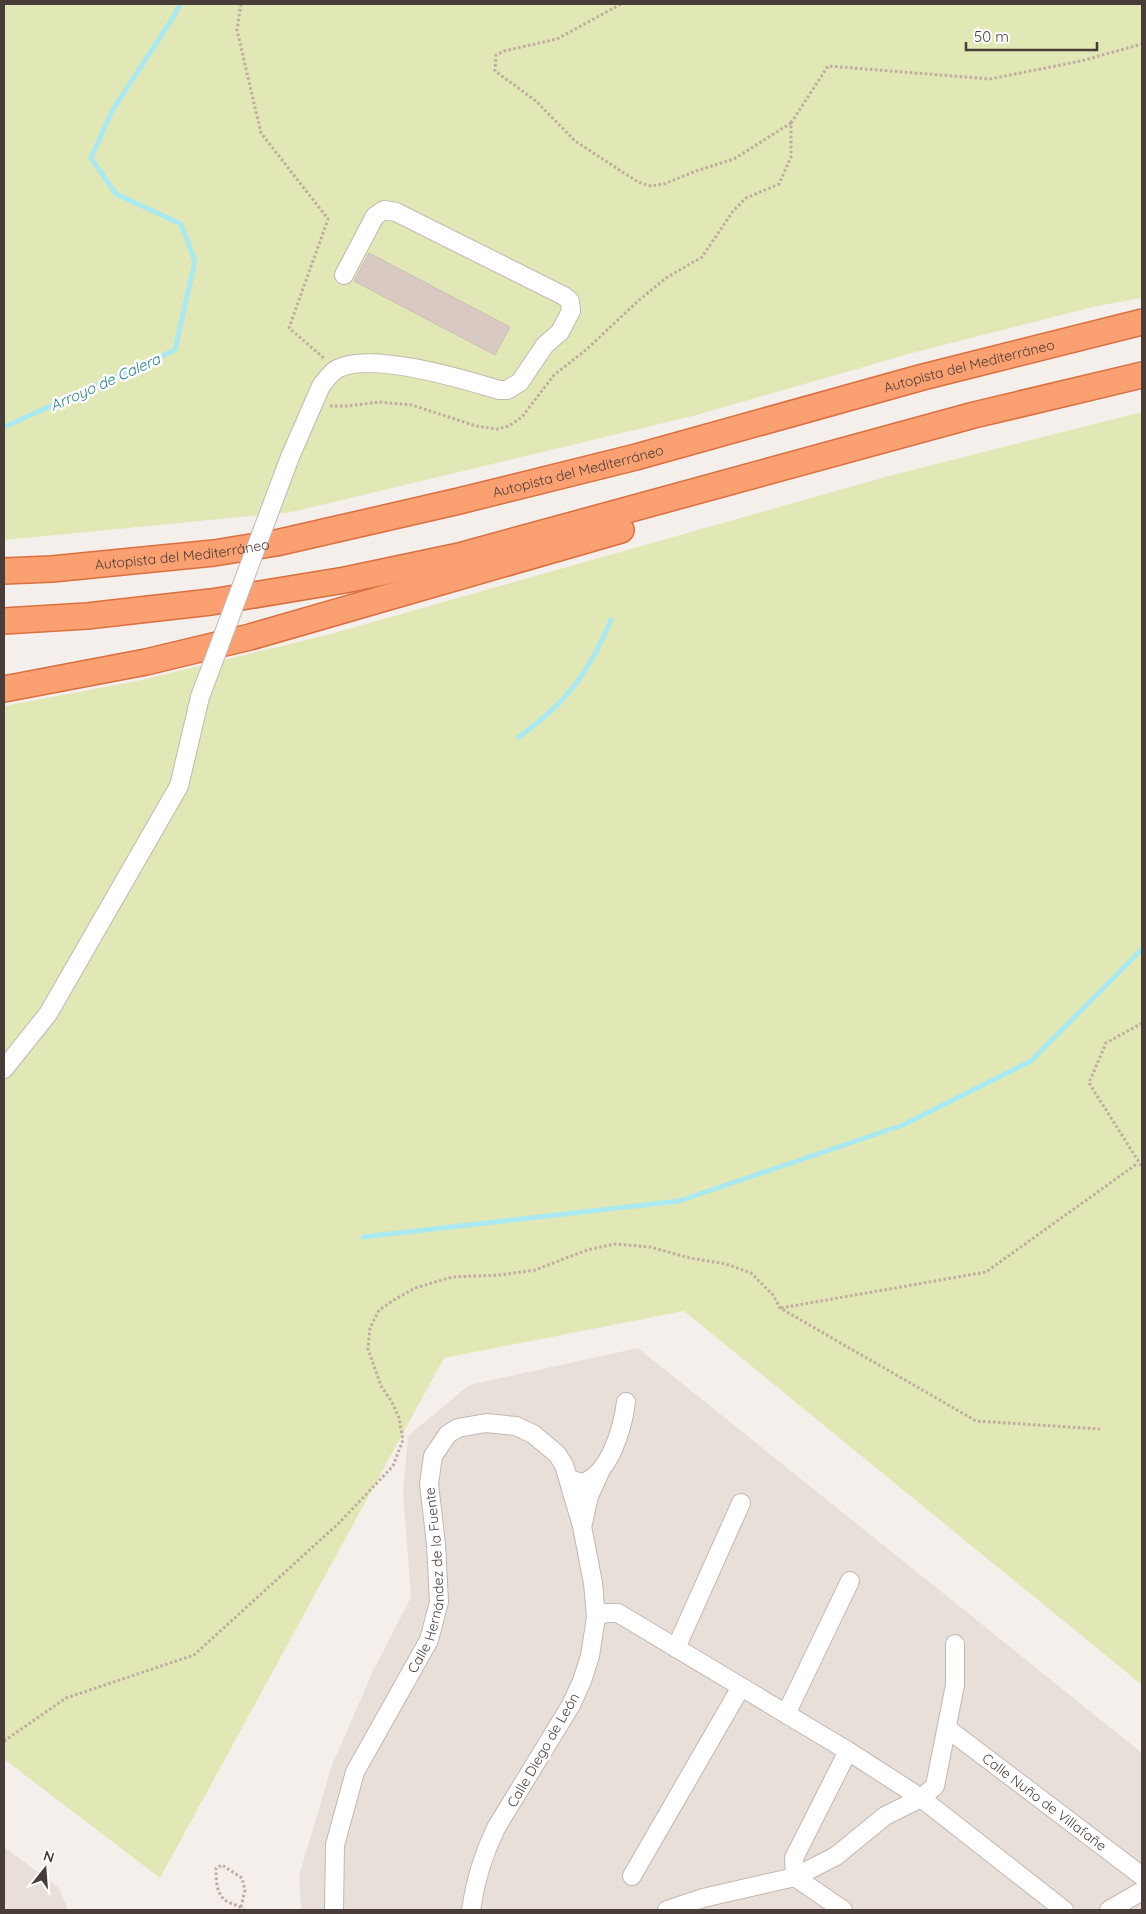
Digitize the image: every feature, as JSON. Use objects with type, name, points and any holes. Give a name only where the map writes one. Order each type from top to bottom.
[{"type":"highway","name":"Autopista del Mediterráneo","points":[[4,571],[52,569],[214,553],[276,543],[459,502],[636,457],[922,377],[1142,322]]},
{"type":"highway","points":[[4,621],[87,616],[211,602],[345,580],[459,556],[974,415],[1142,374]]},
{"type":"highway","points":[[4,689],[146,662],[250,636],[442,582],[737,496],[798,464]]},
{"type":"street","points":[[4,1069],[48,1014],[179,786],[200,697],[290,457],[321,386],[337,369],[348,365],[398,364],[499,390],[507,390],[520,382],[545,346],[560,332],[571,311],[570,301],[564,296],[396,212],[384,210],[375,216],[344,274]]},
{"type":"street","points":[[582,1526],[589,1496],[601,1468],[620,1434],[626,1402]]},
{"type":"street","name":"Calle Hernández de la Fuente","points":[[334,1910],[336,1845],[355,1772],[429,1640],[439,1602],[436,1544],[429,1484],[433,1456],[448,1434],[469,1424],[499,1423],[516,1426],[544,1442],[557,1454],[570,1479],[582,1526]]},
{"type":"street","points":[[570,1479],[581,1483],[590,1481],[601,1468]]},
{"type":"street","points":[[676,1648],[741,1503]]},
{"type":"street","name":"Calle Diego de León","points":[[471,1910],[480,1868],[493,1835],[571,1705],[582,1681],[590,1656],[596,1617],[593,1583],[582,1526]]},
{"type":"street","points":[[786,1714],[850,1581]]},
{"type":"street","points":[[596,1617],[606,1613],[618,1613],[848,1751],[921,1798],[1064,1910]]},
{"type":"street","points":[[667,1910],[703,1898],[795,1877],[836,1856],[885,1816],[921,1798],[935,1786],[948,1729],[955,1685],[955,1644]]},
{"type":"street","points":[[632,1876],[741,1687]]},
{"type":"street","name":"Calle Nuño de Villafañe","points":[[948,1729],[1142,1876]]},
{"type":"street","points":[[795,1877],[794,1858],[848,1751]]},
{"type":"street","points":[[795,1877],[842,1910]]},
{"type":"street","points":[[1108,1910],[1142,1891]]},
{"type":"path","points":[[241,4],[237,30],[261,133],[328,219],[289,328],[337,369]]},
{"type":"path","points":[[620,4],[557,39],[504,51],[496,55],[494,71],[536,102],[576,141],[638,182],[651,186],[734,160],[791,123],[828,66],[990,79],[1080,61],[1142,44]]},
{"type":"path","points":[[312,405],[347,406],[379,402],[412,405],[476,426],[497,429],[508,426],[522,417],[554,375],[587,349],[638,301],[666,278],[702,258],[734,211],[746,198],[778,184],[791,157],[791,123]]},
{"type":"path","points":[[1142,1023],[1106,1043],[1088,1083],[1142,1167]]},
{"type":"path","points":[[780,1308],[986,1272],[1138,1163]]},
{"type":"path","points":[[222,1865],[242,1878],[244,1890],[243,1909],[227,1902],[220,1895],[217,1888],[216,1868],[222,1865]]},
{"type":"shaded area","points":[[638,1348],[1142,1753],[1142,1910],[301,1910],[299,1876],[332,1765],[373,1671],[411,1597],[403,1493],[408,1436],[469,1385]]},
{"type":"shaded area","points":[[4,1847],[59,1888],[68,1910],[4,1910]]},
{"type":"green space","points":[[4,4],[1142,4],[1142,298],[1097,306],[912,353],[693,416],[292,512],[4,540]]},
{"type":"green space","points":[[1142,412],[1142,1685],[684,1311],[444,1358],[160,1878],[4,1759],[4,706],[137,681],[327,635],[889,476]]},
{"type":"building","points":[[369,253],[510,327],[495,355],[354,281]]},
{"type":"waterway","name":"Arroyo de Calera","points":[[4,427],[175,350],[195,261],[181,224],[116,194],[91,158],[112,111],[180,4]]},
{"type":"waterway","points":[[519,737],[550,712],[574,686],[594,656],[611,620]]},
{"type":"waterway","points":[[363,1237],[679,1201],[903,1125],[1031,1061],[1142,949]]}]
